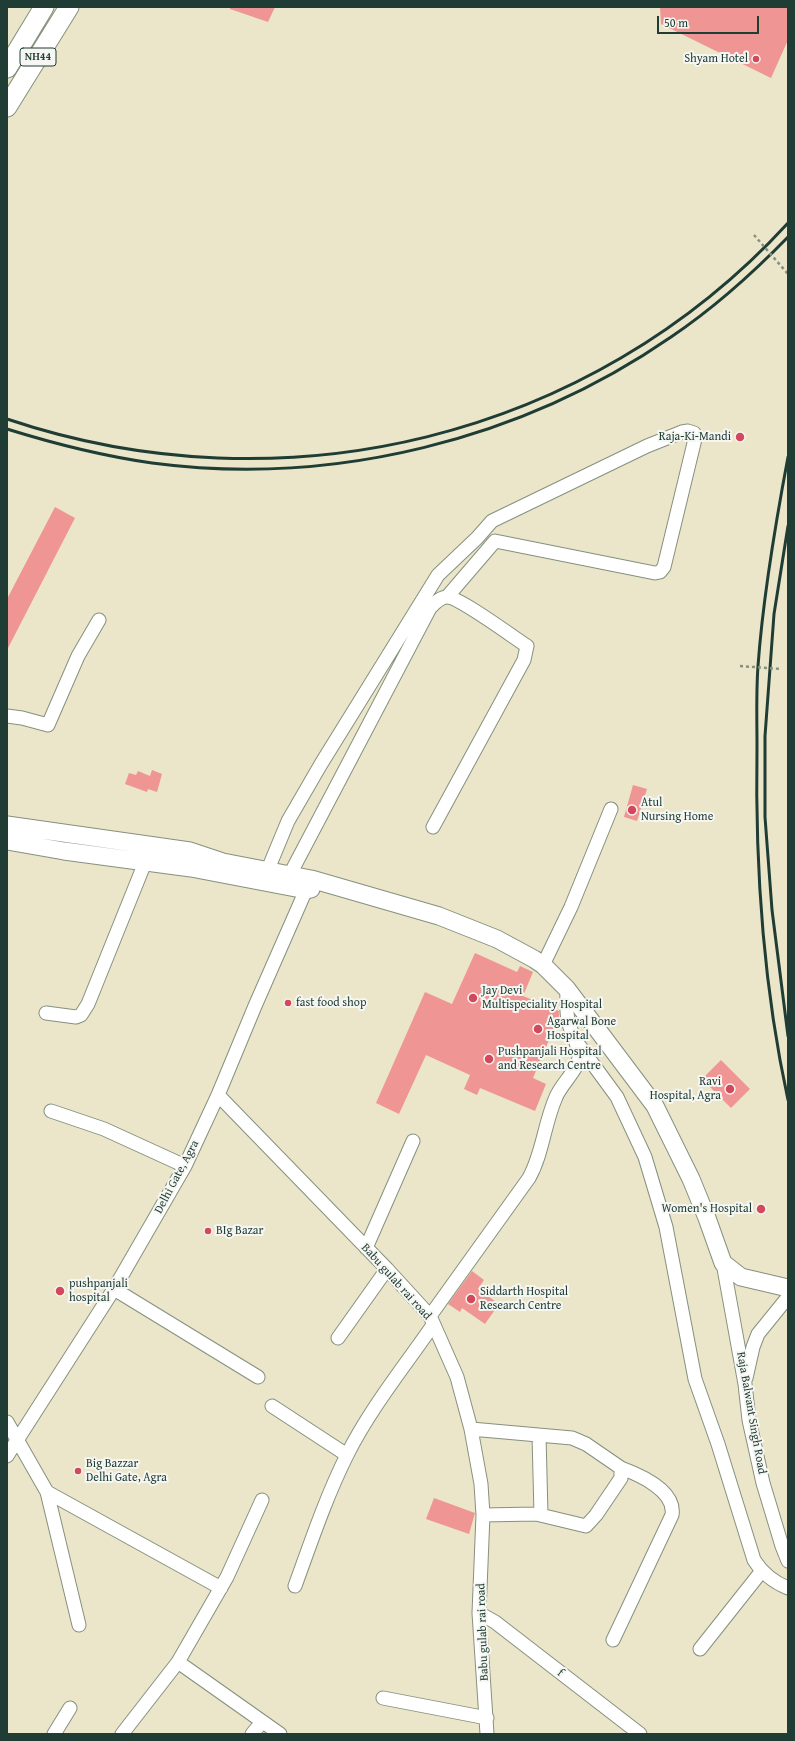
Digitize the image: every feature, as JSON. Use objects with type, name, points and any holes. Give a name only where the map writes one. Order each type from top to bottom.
[{"type":"highway","name":"NH44","points":[[7,68],[44,7]]},
{"type":"highway","name":"NH44","points":[[7,107],[69,7]]},
{"type":"main road","points":[[7,825],[81,836],[148,854],[190,868],[265,876],[308,885],[328,885],[439,916],[497,939],[543,965],[567,989],[655,1106],[691,1179],[723,1263],[741,1277],[788,1288]]},
{"type":"main road","points":[[78,853],[81,836]]},
{"type":"main road","points":[[7,841],[78,853],[148,854]]},
{"type":"street","points":[[265,876],[292,815],[321,764],[438,575],[477,538],[492,521],[647,446],[682,432],[688,431],[694,433],[694,446],[664,567],[660,572],[655,573],[495,541],[447,597],[438,600],[430,608],[286,880]]},
{"type":"street","points":[[433,828],[524,660],[527,650],[527,646],[466,605],[447,597]]},
{"type":"street","points":[[7,716],[48,724],[78,656],[99,620]]},
{"type":"street","points":[[543,965],[572,907],[611,809]]},
{"type":"street","points":[[46,1013],[76,1017],[81,1015],[88,1004],[148,854]]},
{"type":"street","name":"Delhi Gate, Agra","points":[[7,1456],[114,1289],[185,1166],[218,1095],[308,885]]},
{"type":"street","points":[[295,1586],[324,1508],[347,1455],[431,1321],[538,1162],[556,1097],[562,1084],[577,1065],[579,1056],[576,1041],[568,1019],[567,989]]},
{"type":"street","points":[[576,1041],[617,1097],[645,1156],[666,1227],[695,1379],[718,1444],[754,1560],[761,1572],[776,1584],[788,1588]]},
{"type":"street","name":"Babu gulab rai road","points":[[218,1095],[387,1269],[431,1321],[457,1377],[471,1429],[481,1484],[483,1515],[479,1613],[487,1734]]},
{"type":"street","points":[[51,1111],[104,1129],[185,1166]]},
{"type":"street","points":[[366,1248],[413,1141]]},
{"type":"street","name":"Raja Balwant Singh Road","points":[[723,1263],[745,1384],[749,1420],[763,1483],[788,1561]]},
{"type":"street","points":[[338,1338],[387,1269]]},
{"type":"street","points":[[114,1289],[258,1377]]},
{"type":"street","points":[[745,1384],[753,1347],[758,1334],[788,1297]]},
{"type":"street","points":[[272,1406],[347,1455]]},
{"type":"street","points":[[7,1422],[47,1492],[79,1625]]},
{"type":"street","points":[[471,1429],[572,1438],[586,1444],[621,1468],[651,1483],[669,1498],[673,1507],[672,1515],[613,1640]]},
{"type":"street","points":[[539,1435],[541,1515]]},
{"type":"street","points":[[483,1515],[541,1515],[584,1526],[589,1524],[621,1478],[621,1468]]},
{"type":"street","points":[[47,1492],[221,1588]]},
{"type":"street","points":[[122,1734],[178,1662],[221,1588],[262,1500]]},
{"type":"street","points":[[700,1650],[761,1572]]},
{"type":"street","name":"f","points":[[479,1613],[495,1622],[640,1734]]},
{"type":"street","points":[[178,1662],[280,1734]]},
{"type":"street","points":[[383,1698],[487,1718]]},
{"type":"street","points":[[54,1734],[70,1708]]},
{"type":"street","points":[[252,1734],[262,1722]]},
{"type":"path","points":[[754,235],[788,274]]},
{"type":"path","points":[[740,666],[781,669]]},
{"type":"building","points":[[230,7],[275,7],[268,22],[230,9]]},
{"type":"building","name":"Shyam Hotel","points":[[660,7],[788,7],[788,40],[771,78],[661,24]]},
{"type":"building","points":[[55,507],[75,518],[7,650],[7,599]]},
{"type":"building","points":[[152,770],[162,774],[157,792],[148,789],[147,792],[125,784],[129,773],[136,775],[138,771],[150,776]]},
{"type":"building","points":[[633,785],[647,789],[637,821],[624,817]]},
{"type":"building","points":[[475,953],[517,972],[520,966],[533,972],[523,996],[559,1011],[559,1016],[533,1078],[546,1084],[535,1111],[480,1088],[477,1095],[464,1089],[470,1075],[426,1055],[399,1114],[376,1103],[425,992],[452,1004]]},
{"type":"building","points":[[721,1060],[750,1089],[731,1108],[702,1079]]},
{"type":"building","points":[[472,1271],[484,1280],[478,1289],[499,1304],[485,1324],[462,1308],[460,1312],[448,1304]]},
{"type":"building","points":[[434,1498],[475,1513],[469,1534],[426,1519]]},
{"type":"railway","points":[[7,419],[112,446],[218,458],[323,455],[427,437],[527,404],[621,358],[709,297],[788,223]]},
{"type":"railway","points":[[7,429],[61,445],[115,457],[152,463],[220,469],[288,468],[356,461],[424,448],[489,428],[552,404],[613,373],[687,326],[761,264],[788,237]]},
{"type":"railway","points":[[788,457],[770,561],[760,640],[757,686],[757,836],[762,925],[772,1013],[788,1100]]},
{"type":"railway","points":[[788,526],[774,614],[765,736],[765,817],[772,910],[788,1036]]},
{"type":"place","name":"Shyam Hotel","points":[[756,59]]},
{"type":"place","name":"Raja-Ki-Mandi","points":[[740,437]]},
{"type":"place","name":"Atul Nursing Home","points":[[632,810]]},
{"type":"place","name":"Jay Devi Multispeciality Hospital","points":[[473,998]]},
{"type":"place","name":"fast food shop","points":[[288,1003]]},
{"type":"place","name":"Agarwal Bone Hospital","points":[[538,1029]]},
{"type":"place","name":"Pushpanjali Hospital and Research Centre","points":[[489,1059]]},
{"type":"place","name":"Ravi Hospital, Agra","points":[[730,1089]]},
{"type":"place","name":"Women's Hospital","points":[[761,1209]]},
{"type":"place","name":"BIg Bazar","points":[[208,1231]]},
{"type":"place","name":"pushpanjali hospital","points":[[60,1291]]},
{"type":"place","name":"Siddarth Hospital Research Centre","points":[[471,1299]]},
{"type":"place","name":"Big Bazzar Delhi Gate, Agra","points":[[78,1471]]}]
